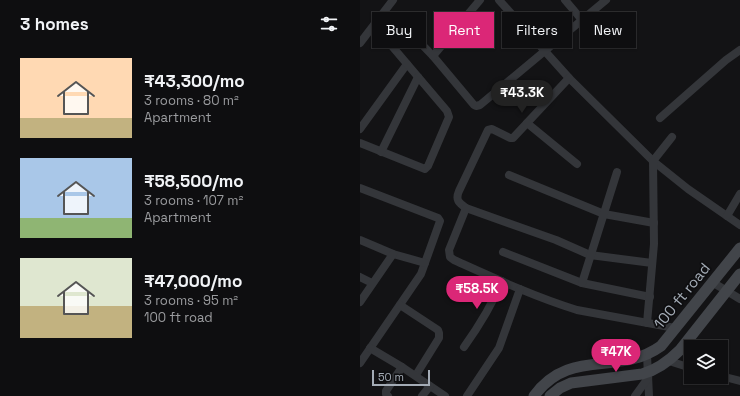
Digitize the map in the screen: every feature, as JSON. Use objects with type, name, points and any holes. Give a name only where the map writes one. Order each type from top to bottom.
[{"type":"main road","name":"100 ft road","points":[[534,396],[550,378],[565,370],[580,366],[638,358],[647,355],[661,346],[740,248]]},
{"type":"main road","points":[[550,396],[560,388],[570,383],[648,375],[669,361],[727,292],[740,274]]},
{"type":"street","points":[[384,12],[393,0]]},
{"type":"street","points":[[433,56],[480,0]]},
{"type":"street","points":[[499,0],[569,78],[653,161],[688,189],[740,225]]},
{"type":"street","points":[[565,0],[580,18]]},
{"type":"street","points":[[592,12],[606,0]]},
{"type":"street","points":[[425,48],[476,106],[480,105],[544,50],[580,22]]},
{"type":"street","points":[[360,43],[372,28]]},
{"type":"street","points":[[360,143],[425,169],[428,166],[449,117],[447,111],[393,48]]},
{"type":"street","points":[[660,118],[726,60],[740,50]]},
{"type":"street","points":[[360,129],[407,64]]},
{"type":"street","points":[[381,152],[418,77]]},
{"type":"street","points":[[569,78],[511,138],[492,129],[488,130],[457,196],[459,202],[466,208],[556,240],[590,255],[652,264]]},
{"type":"street","points":[[527,123],[577,164]]},
{"type":"street","points":[[647,323],[654,223],[653,161],[672,137]]},
{"type":"street","points":[[582,283],[617,172]]},
{"type":"street","points":[[509,175],[604,214],[654,223]]},
{"type":"street","points":[[360,188],[439,219],[421,274],[360,363]]},
{"type":"street","points":[[727,216],[740,194]]},
{"type":"street","points":[[466,208],[449,250],[450,257],[520,289],[577,310],[675,328]]},
{"type":"street","points":[[360,240],[393,254],[425,263]]},
{"type":"street","points":[[503,252],[582,283],[650,297]]},
{"type":"street","points":[[360,302],[393,254]]},
{"type":"street","points":[[360,277],[372,283]]},
{"type":"street","points":[[464,347],[481,324],[502,281]]},
{"type":"street","points":[[712,282],[740,300]]},
{"type":"street","points":[[467,396],[499,348],[520,289]]},
{"type":"street","points":[[400,305],[438,330],[439,333],[439,338],[416,375]]},
{"type":"street","points":[[370,348],[416,375],[445,396]]},
{"type":"street","points":[[647,355],[649,396]]},
{"type":"street","points":[[669,361],[684,366]]},
{"type":"street","points":[[388,396],[386,391],[402,367]]},
{"type":"street","points":[[635,396],[648,375]]},
{"type":"street","points":[[728,378],[740,381]]},
{"type":"street","points":[[422,396],[430,386]]}]
